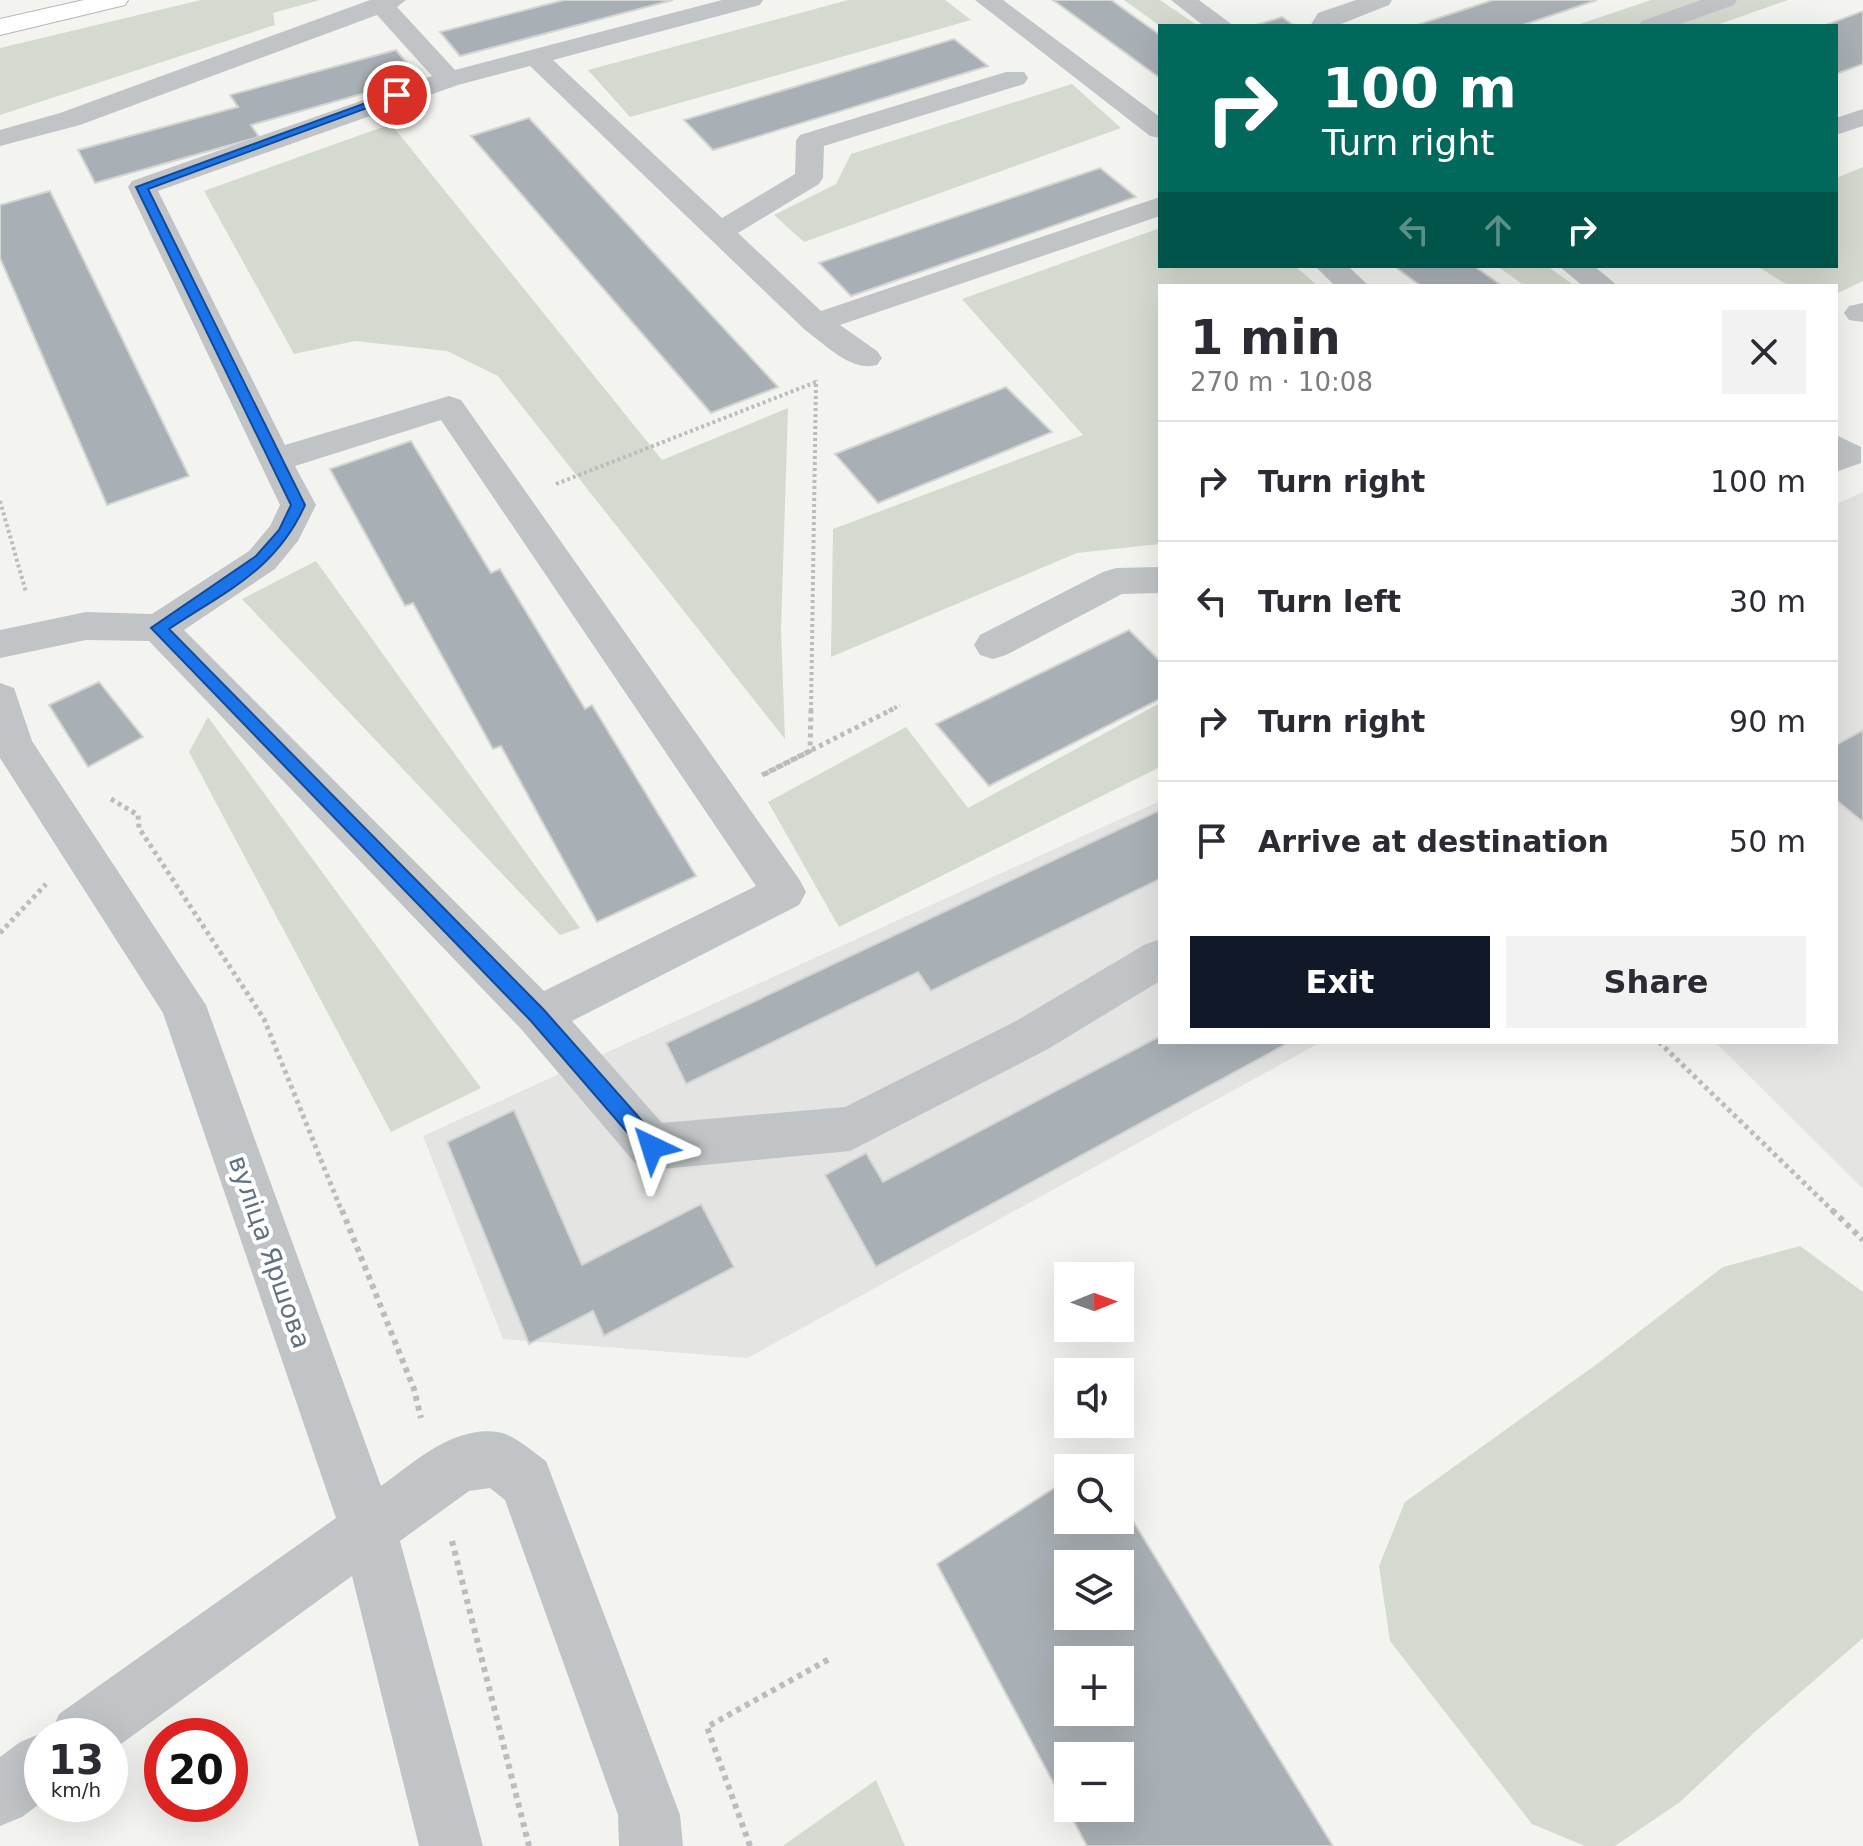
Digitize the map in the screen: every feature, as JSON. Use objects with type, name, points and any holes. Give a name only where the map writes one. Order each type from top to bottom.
[{"type":"main road","points":[[0,27],[116,0]]},
{"type":"street","points":[[0,644],[86,626],[159,628],[262,560],[285,532],[298,505],[142,187],[449,79],[751,0]]},
{"type":"street","points":[[987,0],[1158,128]]},
{"type":"street","points":[[1183,0],[1218,24]]},
{"type":"street","points":[[1324,24],[1327,18],[1380,0]]},
{"type":"street","points":[[1657,24],[1725,0]]},
{"type":"street","points":[[0,138],[70,119],[387,2],[449,79]]},
{"type":"street","points":[[535,57],[816,323],[866,358]]},
{"type":"street","points":[[720,232],[809,178],[810,141],[1015,78]]},
{"type":"street","points":[[1838,126],[1863,117]]},
{"type":"street","points":[[816,323],[1158,207]]},
{"type":"street","points":[[1332,268],[1352,284]]},
{"type":"street","points":[[1577,268],[1600,284]]},
{"type":"street","points":[[275,460],[449,407],[784,892],[538,1016]]},
{"type":"street","points":[[1838,447],[1849,455],[1838,460]]},
{"type":"street","points":[[993,645],[1116,581],[1158,580]]},
{"type":"street","points":[[159,628],[538,1016],[652,1147],[850,1129],[1032,1035],[1158,959]]},
{"type":"street","name":"вуліца Яршова","points":[[4,731],[183,1005],[368,1528],[451,1846]]},
{"type":"street","points":[[106,1718],[459,1464],[498,1460],[526,1481],[649,1815],[651,1846]]},
{"type":"street","points":[[0,1795],[24,1777]]},
{"type":"path","points":[[718,798],[810,751],[816,323]]},
{"type":"path","points":[[513,500],[816,382]]},
{"type":"path","points":[[718,798],[900,705]]},
{"type":"path","points":[[139,828],[264,1019],[414,1389],[421,1420]]},
{"type":"path","points":[[1661,1044],[1863,1240]]},
{"type":"path","points":[[448,1526],[529,1846]]},
{"type":"path","points":[[750,1846],[707,1727],[831,1658]]},
{"type":"shaded area","points":[[201,0],[320,0],[273,13],[275,25],[0,115],[0,48]]},
{"type":"shaded area","points":[[848,0],[945,0],[971,20],[630,117],[588,70]]},
{"type":"shaded area","points":[[1124,0],[1160,0],[1195,24],[1158,25]]},
{"type":"shaded area","points":[[1651,0],[1788,0],[1720,24],[1580,24]]},
{"type":"shaded area","points":[[1072,84],[1121,128],[804,242],[774,215],[836,184],[851,154]]},
{"type":"shaded area","points":[[391,124],[662,460],[788,408],[781,630],[785,739],[498,376],[447,351],[355,341],[294,354],[204,191]]},
{"type":"shaded area","points":[[1863,167],[1863,281],[1838,293],[1838,284],[1786,284],[1760,268],[1838,268],[1838,177]]},
{"type":"shaded area","points":[[1158,229],[1158,268],[1297,268],[1316,284],[1158,284],[1158,544],[1077,553],[831,657],[833,529],[1083,435],[962,299]]},
{"type":"shaded area","points":[[1500,268],[1550,268],[1572,284],[1522,284]]},
{"type":"shaded area","points":[[1863,492],[1863,1189],[1717,1044],[1838,1044],[1838,503]]},
{"type":"shaded area","points":[[316,561],[580,928],[560,935],[242,599]]},
{"type":"shaded area","points":[[1158,704],[1158,768],[839,927],[768,802],[906,727],[968,808]]},
{"type":"shaded area","points":[[208,717],[481,1088],[391,1132],[189,752]]},
{"type":"shaded area","points":[[1158,802],[1158,1044],[1317,1044],[748,1358],[503,1339],[423,1136]]},
{"type":"shaded area","points":[[1800,1246],[1863,1292],[1863,1638],[1680,1802],[1615,1846],[1585,1846],[1532,1824],[1390,1641],[1379,1566],[1405,1502],[1601,1361],[1723,1267]]},
{"type":"shaded area","points":[[876,1780],[905,1846],[784,1846],[784,1845]]},
{"type":"building","points":[[564,0],[673,0],[460,56],[440,32]]},
{"type":"building","points":[[1053,0],[1111,0],[1158,34],[1158,77]]},
{"type":"building","points":[[1493,0],[1597,0],[1526,24],[1420,24]]},
{"type":"building","points":[[1863,11],[1863,64],[1838,73],[1838,24],[1828,24]]},
{"type":"building","points":[[1282,17],[1292,24],[1259,24]]},
{"type":"building","points":[[954,39],[988,66],[713,150],[684,120]]},
{"type":"building","points":[[396,50],[419,78],[251,125],[259,137],[95,183],[78,150],[238,107],[230,95]]},
{"type":"building","points":[[529,118],[778,387],[711,413],[471,136]]},
{"type":"building","points":[[1100,168],[1136,197],[851,296],[819,263]]},
{"type":"building","points":[[50,191],[189,476],[107,505],[0,258],[0,205]]},
{"type":"building","points":[[1397,268],[1477,268],[1499,284],[1418,284]]},
{"type":"building","points":[[1006,387],[1052,432],[878,503],[835,454]]},
{"type":"building","points":[[411,441],[491,573],[500,569],[585,709],[592,705],[696,876],[597,922],[501,746],[493,749],[413,603],[405,606],[330,469]]},
{"type":"building","points":[[1129,630],[1158,659],[1158,700],[989,786],[936,724]]},
{"type":"building","points":[[99,682],[143,737],[88,767],[49,705]]},
{"type":"building","points":[[1863,730],[1863,822],[1838,802],[1838,744]]},
{"type":"building","points":[[1158,811],[1158,880],[931,991],[918,972],[686,1084],[666,1043]]},
{"type":"building","points":[[1158,1037],[1158,1044],[1286,1044],[876,1267],[825,1175],[866,1153],[883,1182]]},
{"type":"building","points":[[514,1110],[582,1265],[701,1204],[734,1267],[604,1336],[593,1311],[529,1344],[447,1142]]},
{"type":"building","points":[[1054,1488],[1054,1534],[1134,1534],[1134,1523],[1333,1846],[1087,1846],[1074,1822],[1134,1822],[1134,1742],[1054,1742],[1054,1784],[937,1564]]},
{"type":"route","points":[[397,95],[142,187],[298,505],[285,532],[262,560],[159,628],[538,1016],[652,1147]]}]
